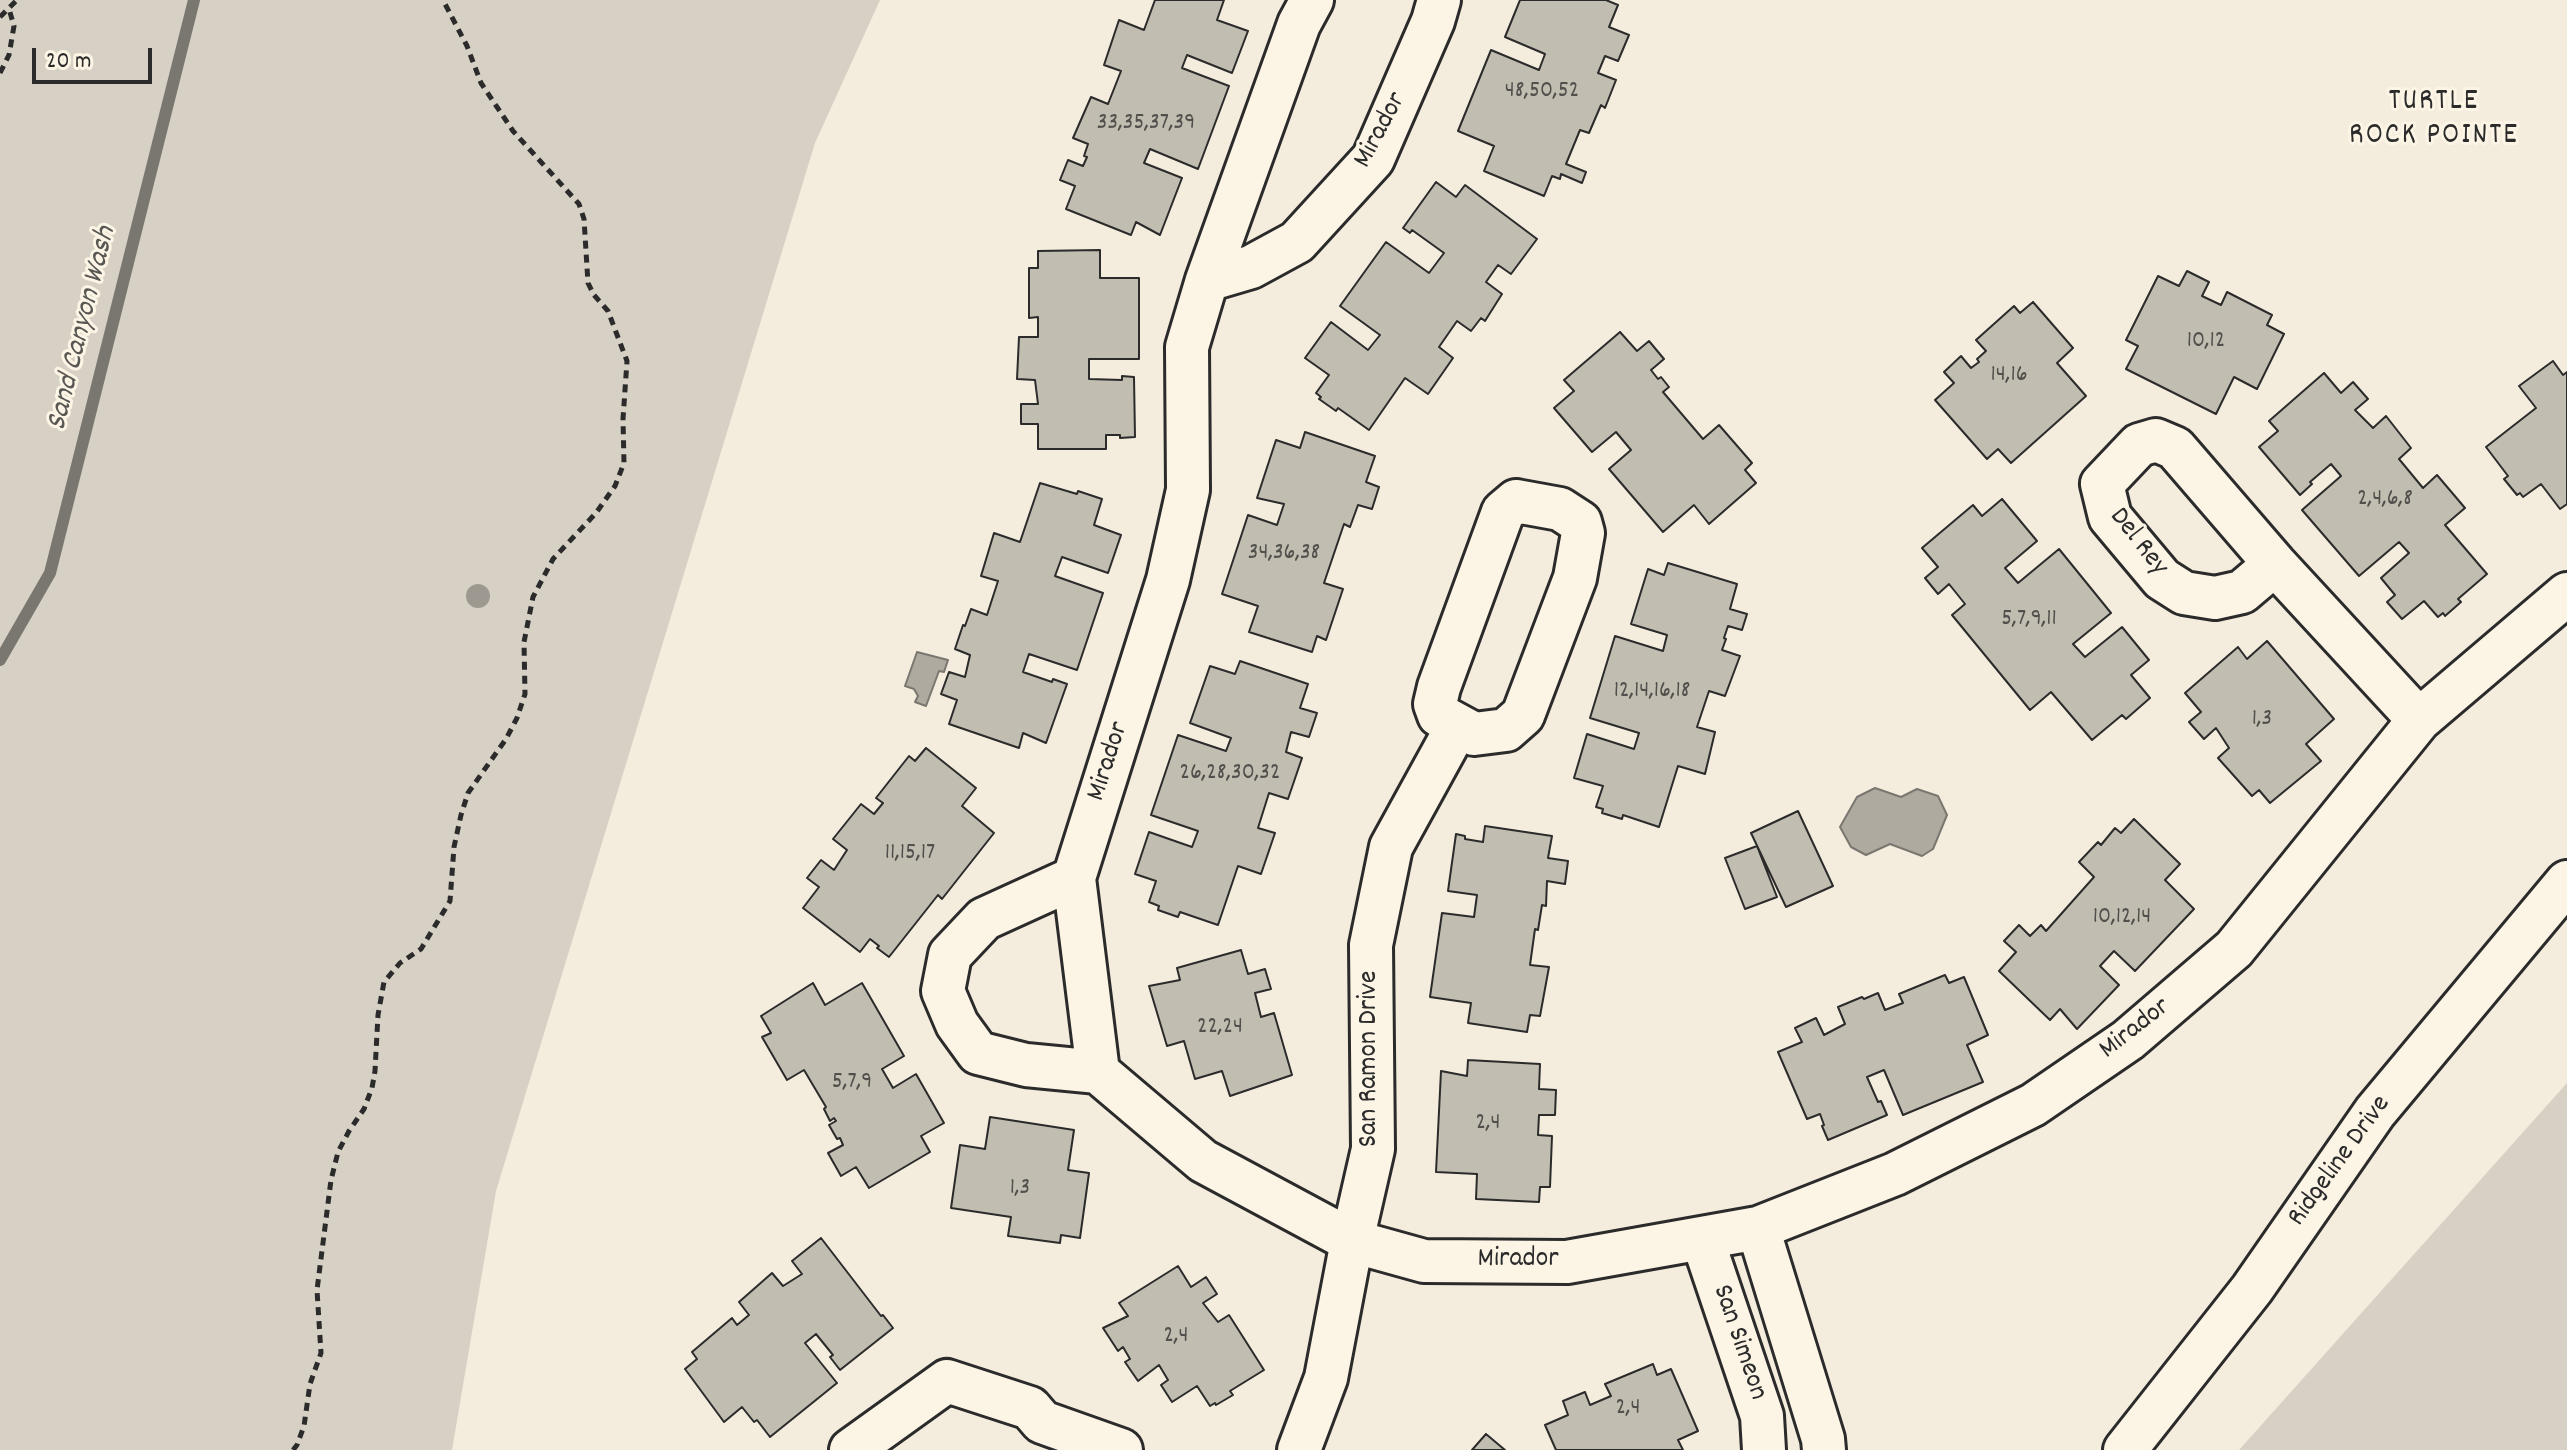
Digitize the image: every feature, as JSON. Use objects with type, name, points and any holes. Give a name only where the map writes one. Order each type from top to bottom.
[{"type":"street","name":"Mirador","points":[[1312,0],[1299,24],[1207,280],[1187,347],[1188,490],[1171,565],[1074,878],[1098,1072],[1203,1161],[1352,1241],[1424,1261],[1567,1262],[1758,1228],[1895,1174],[2033,1105],[2128,1040],[2234,949],[2419,720],[2567,594]]},
{"type":"street","name":"Mirador","points":[[1207,280],[1251,267],[1297,242],[1373,159],[1433,21],[1439,0]]},
{"type":"street","points":[[1516,501],[1560,509],[1580,522],[1583,533],[1575,578],[1523,715],[1502,732],[1474,734],[1457,727],[1439,715],[1435,704],[1503,512],[1516,501]]},
{"type":"street","points":[[2275,564],[2419,720]]},
{"type":"street","name":"San Ramon Drive","points":[[1299,1450],[1326,1378],[1373,1149],[1371,945],[1391,847],[1457,727]]},
{"type":"street","points":[[1074,878],[984,919],[950,955],[943,991],[957,1024],[978,1053],[1026,1065],[1098,1072]]},
{"type":"street","name":"Ridgeline Drive","points":[[2125,1450],[2252,1289],[2375,1112],[2567,882]]},
{"type":"street","name":"San Simeon","points":[[1758,1228],[1826,1447]]},
{"type":"street","name":"San Simeon","points":[[1702,1238],[1762,1416],[1764,1450]]},
{"type":"street","points":[[851,1450],[947,1381],[1030,1408],[1030,1436],[1121,1450]]},
{"type":"path","points":[[0,17],[17,0]]},
{"type":"path","points":[[293,1450],[304,1426],[310,1384],[321,1353],[317,1290],[331,1180],[338,1152],[364,1109],[372,1088],[384,982],[400,963],[421,949],[450,901],[454,847],[468,793],[506,739],[525,694],[524,642],[533,597],[553,559],[596,513],[615,486],[624,463],[627,361],[608,311],[588,283],[584,219],[579,204],[513,131],[481,83],[467,46],[443,0]]},
{"type":"path","points":[[0,73],[9,55],[14,26],[9,9]]},
{"type":"shaded area","points":[[0,0],[880,0],[815,143],[496,1191],[452,1450],[0,1450]]},
{"type":"shaded area","points":[[917,652],[948,660],[944,672],[939,671],[926,706],[915,702],[918,696],[914,689],[905,686]]},
{"type":"shaded area","points":[[1875,788],[1901,797],[1917,789],[1938,796],[1947,815],[1933,849],[1922,856],[1890,844],[1866,855],[1851,847],[1840,827],[1857,797]]},
{"type":"shaded area","points":[[2567,1083],[2567,1450],[2239,1450]]},
{"type":"building","points":[[1155,0],[1224,0],[1217,20],[1248,31],[1232,73],[1187,55],[1182,68],[1229,86],[1198,169],[1150,149],[1144,163],[1182,178],[1160,235],[1136,222],[1131,235],[1066,209],[1075,186],[1060,180],[1068,160],[1083,166],[1087,157],[1084,156],[1088,144],[1073,138],[1091,97],[1108,104],[1121,71],[1104,65],[1119,20],[1144,30]]},
{"type":"building","points":[[1520,0],[1606,0],[1618,5],[1609,27],[1629,35],[1618,61],[1605,56],[1598,73],[1616,80],[1605,108],[1601,105],[1589,133],[1580,130],[1566,164],[1586,172],[1582,183],[1561,174],[1560,179],[1552,176],[1544,196],[1484,171],[1494,146],[1458,131],[1491,50],[1539,70],[1545,54],[1505,37]]},
{"type":"building","points":[[1436,182],[1456,197],[1465,185],[1537,239],[1511,274],[1498,265],[1486,282],[1502,294],[1485,321],[1481,318],[1471,331],[1457,321],[1439,347],[1453,358],[1428,394],[1405,378],[1369,430],[1319,399],[1321,397],[1316,393],[1329,375],[1305,358],[1331,322],[1368,350],[1380,335],[1340,306],[1386,242],[1429,273],[1444,253],[1412,230],[1410,233],[1403,228]]},
{"type":"building","points":[[1100,250],[1100,278],[1139,278],[1139,359],[1089,359],[1089,379],[1122,380],[1122,376],[1134,377],[1135,437],[1106,435],[1106,449],[1038,449],[1038,424],[1021,424],[1021,404],[1038,404],[1035,380],[1017,379],[1019,337],[1038,337],[1038,317],[1029,318],[1029,268],[1038,268],[1038,251]]},
{"type":"building","points":[[2187,271],[2209,282],[2202,296],[2221,305],[2227,292],[2272,315],[2267,325],[2284,334],[2257,389],[2234,377],[2216,414],[2126,369],[2138,346],[2126,340],[2158,276],[2179,286]]},
{"type":"building","points":[[2033,302],[2073,348],[2057,363],[2086,396],[2011,463],[1998,449],[1987,459],[1935,400],[1954,383],[1944,372],[1961,356],[1971,368],[1979,362],[1977,359],[1986,351],[1976,340],[2014,306],[2020,313]]},
{"type":"building","points":[[1620,332],[1637,351],[1649,341],[1664,359],[1651,370],[1669,387],[1663,392],[1703,439],[1719,425],[1752,463],[1745,470],[1756,483],[1709,524],[1694,505],[1663,532],[1609,469],[1631,450],[1616,432],[1592,452],[1554,408],[1574,391],[1564,380]]},
{"type":"building","points":[[2553,361],[2563,375],[2567,372],[2567,504],[2560,509],[2541,484],[2523,497],[2520,493],[2517,495],[2504,479],[2508,476],[2486,447],[2536,408],[2519,386]]},
{"type":"building","points":[[2324,373],[2341,393],[2353,382],[2368,399],[2355,410],[2373,428],[2386,416],[2411,448],[2399,459],[2423,488],[2437,475],[2465,508],[2445,525],[2487,574],[2458,599],[2461,602],[2445,616],[2443,613],[2438,617],[2424,601],[2402,619],[2387,602],[2395,595],[2381,578],[2409,553],[2399,542],[2359,576],[2302,510],[2341,476],[2331,464],[2300,495],[2259,447],[2278,431],[2269,421]]},
{"type":"building","points":[[1305,432],[1375,456],[1366,482],[1379,487],[1372,509],[1358,505],[1350,527],[1344,524],[1324,583],[1343,589],[1326,640],[1317,636],[1312,652],[1249,632],[1258,606],[1222,594],[1248,515],[1277,525],[1284,504],[1257,498],[1276,440],[1300,448]]},
{"type":"building","points":[[1040,483],[1102,499],[1094,525],[1121,535],[1108,573],[1062,557],[1055,576],[1103,593],[1077,670],[1029,654],[1023,672],[1067,684],[1046,743],[1023,733],[1019,748],[949,724],[957,700],[941,694],[949,672],[965,677],[970,655],[955,649],[971,609],[987,615],[998,581],[981,576],[994,533],[1020,542]]},
{"type":"building","points":[[2002,499],[2037,541],[2005,568],[2018,583],[2059,549],[2111,613],[2073,644],[2085,657],[2122,627],[2149,660],[2131,675],[2150,698],[2126,719],[2122,715],[2092,740],[2051,692],[2030,710],[1952,615],[1965,604],[1949,584],[1938,594],[1925,578],[1938,567],[1922,548],[1973,505],[1982,516]]},
{"type":"building","points":[[1668,563],[1737,584],[1730,609],[1747,614],[1742,630],[1728,626],[1724,638],[1722,650],[1740,656],[1725,696],[1709,691],[1697,727],[1715,732],[1705,774],[1678,766],[1659,827],[1623,815],[1622,819],[1602,813],[1603,809],[1596,807],[1603,786],[1574,778],[1587,734],[1634,749],[1639,733],[1590,718],[1615,636],[1663,651],[1667,635],[1631,624],[1648,569],[1664,575]]},
{"type":"building","points":[[2267,641],[2334,719],[2306,744],[2321,761],[2270,803],[2259,790],[2252,796],[2218,758],[2229,748],[2216,728],[2204,739],[2189,722],[2201,712],[2185,693],[2238,647],[2247,659]]},
{"type":"building","points":[[1240,661],[1308,684],[1300,708],[1317,713],[1309,737],[1291,732],[1286,752],[1302,758],[1288,799],[1269,793],[1258,828],[1275,833],[1261,874],[1238,866],[1218,925],[1180,912],[1178,917],[1158,910],[1159,906],[1149,902],[1156,881],[1135,874],[1149,832],[1192,847],[1198,831],[1151,815],[1178,735],[1226,751],[1231,738],[1190,723],[1210,666],[1235,674]]},
{"type":"building","points":[[926,748],[976,788],[962,806],[994,833],[942,899],[938,895],[889,957],[870,939],[860,952],[803,908],[819,887],[807,878],[821,860],[834,870],[847,850],[833,839],[861,804],[874,814],[883,803],[876,798],[909,756],[915,761]]},
{"type":"building","points":[[1798,811],[1833,886],[1786,907],[1751,833]]},
{"type":"building","points":[[2134,819],[2180,864],[2165,880],[2194,909],[2135,971],[2114,951],[2100,966],[2119,985],[2077,1029],[2060,1009],[2050,1020],[1999,971],[2016,952],[2004,941],[2019,925],[2030,936],[2041,925],[2046,931],[2094,877],[2079,862],[2098,842],[2101,845],[2115,828],[2121,833]]},
{"type":"building","points":[[1485,826],[1552,836],[1548,858],[1568,861],[1565,884],[1547,881],[1546,906],[1542,905],[1538,930],[1535,929],[1530,965],[1549,967],[1540,1016],[1530,1015],[1527,1032],[1468,1023],[1471,1003],[1430,997],[1442,913],[1474,917],[1477,895],[1448,891],[1456,834],[1483,842]]},
{"type":"building","points":[[1757,846],[1777,897],[1745,909],[1725,858]]},
{"type":"building","points":[[1241,950],[1248,974],[1265,969],[1271,989],[1255,993],[1261,1017],[1274,1013],[1292,1075],[1230,1096],[1222,1071],[1195,1079],[1184,1041],[1167,1046],[1149,986],[1180,980],[1177,968]]},
{"type":"building","points":[[1945,975],[1949,983],[1964,977],[1988,1035],[1967,1045],[1983,1082],[1903,1115],[1884,1070],[1867,1077],[1887,1115],[1828,1140],[1820,1114],[1807,1119],[1778,1052],[1802,1042],[1795,1028],[1816,1018],[1824,1035],[1845,1024],[1838,1007],[1878,993],[1885,1010],[1903,1003],[1899,994]]},
{"type":"building","points":[[813,983],[825,1005],[862,983],[904,1056],[882,1069],[893,1088],[916,1074],[944,1123],[921,1136],[930,1152],[869,1188],[856,1167],[841,1176],[828,1153],[843,1145],[829,1125],[836,1121],[834,1118],[830,1121],[824,1109],[826,1107],[804,1070],[787,1080],[762,1037],[771,1033],[761,1016]]},
{"type":"building","points":[[1468,1060],[1540,1064],[1539,1089],[1556,1090],[1555,1115],[1539,1115],[1538,1135],[1552,1136],[1550,1187],[1540,1187],[1539,1202],[1476,1199],[1477,1174],[1436,1172],[1441,1071],[1467,1076]]},
{"type":"building","points":[[990,1117],[1074,1130],[1068,1170],[1089,1173],[1080,1238],[1061,1235],[1060,1243],[1008,1236],[1011,1217],[951,1208],[960,1145],[985,1149]]},
{"type":"building","points":[[821,1238],[893,1328],[840,1370],[830,1357],[833,1355],[816,1334],[805,1343],[837,1383],[770,1437],[742,1407],[724,1422],[685,1369],[697,1359],[692,1352],[732,1318],[737,1325],[749,1315],[739,1302],[772,1273],[783,1286],[802,1274],[792,1261]]},
{"type":"building","points":[[1178,1266],[1191,1287],[1206,1277],[1217,1294],[1203,1303],[1218,1322],[1229,1315],[1264,1370],[1230,1391],[1233,1395],[1216,1405],[1210,1406],[1197,1386],[1172,1402],[1161,1385],[1168,1380],[1159,1365],[1138,1381],[1125,1362],[1130,1359],[1123,1347],[1118,1351],[1103,1328],[1128,1316],[1119,1303]]},
{"type":"building","points":[[1653,1364],[1657,1375],[1671,1369],[1698,1431],[1678,1440],[1683,1450],[1556,1450],[1545,1425],[1568,1415],[1563,1401],[1585,1392],[1590,1405],[1611,1396],[1605,1384]]},
{"type":"building","points":[[1486,1434],[1505,1450],[1472,1450]]},
{"type":"waterway","name":"Sand Canyon Wash","points":[[0,660],[50,573],[194,0]]},
{"type":"district","name":"TURTLE ROCK POINTE","points":[[2434,121]]}]
